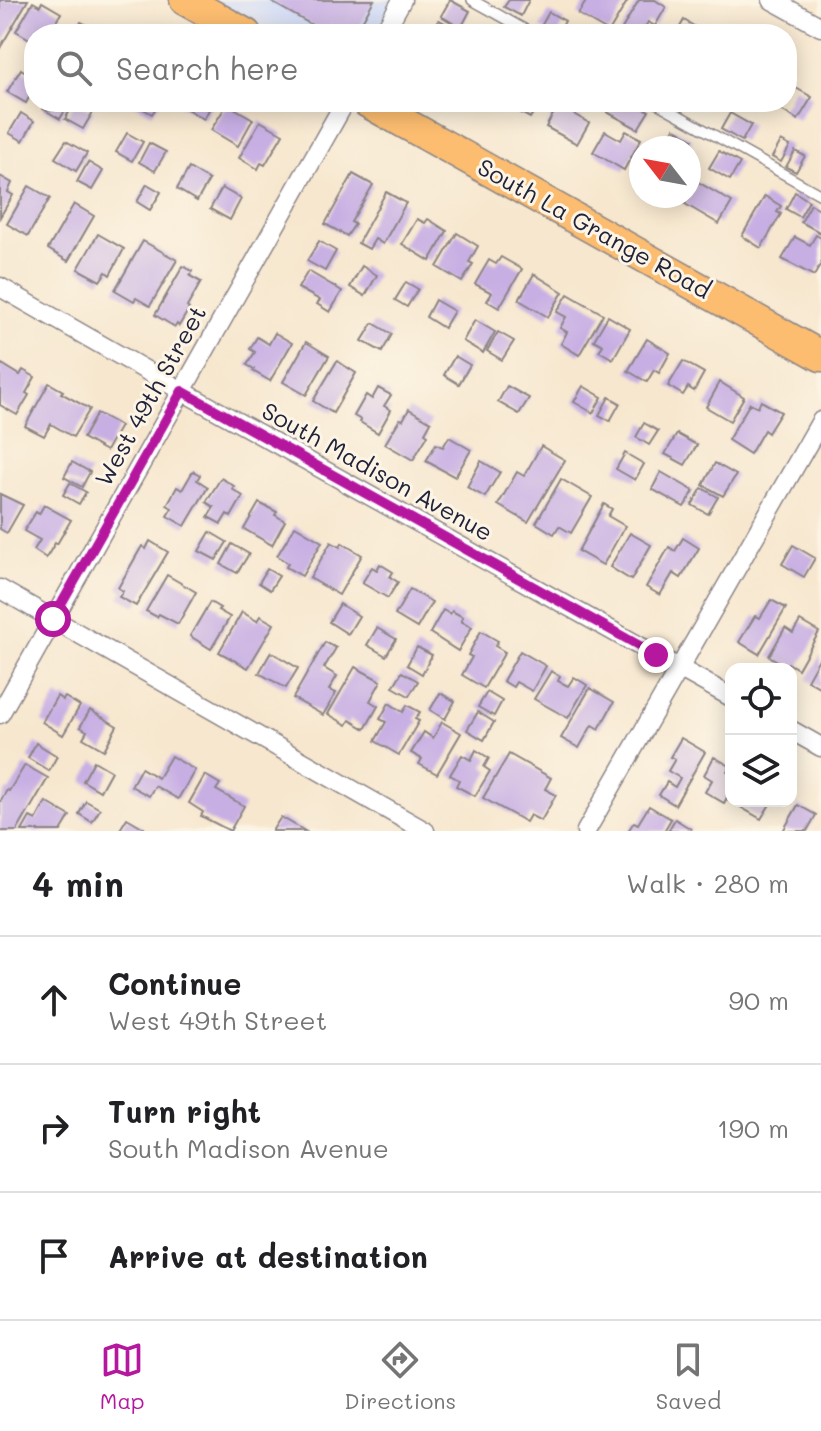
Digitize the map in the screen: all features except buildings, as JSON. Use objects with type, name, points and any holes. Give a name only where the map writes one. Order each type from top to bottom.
[{"type":"main road","points":[[185,0],[228,24]]},
{"type":"main road","name":"South La Grange Road","points":[[385,112],[821,356]]},
{"type":"street","points":[[389,24],[402,0]]},
{"type":"street","points":[[772,0],[821,27]]},
{"type":"street","name":"West 49th Street","points":[[0,714],[339,112]]},
{"type":"street","name":"South Madison Avenue","points":[[0,287],[725,694]]},
{"type":"street","points":[[586,831],[821,421]]},
{"type":"street","points":[[0,589],[425,831]]},
{"type":"street","points":[[797,733],[821,747]]},
{"type":"lane","points":[[472,0],[515,24]]},
{"type":"lane","points":[[673,112],[821,195]]},
{"type":"shaded area","points":[[203,0],[399,0],[385,24],[245,24]]},
{"type":"route","points":[[53,619],[182,391],[656,655]]}]
